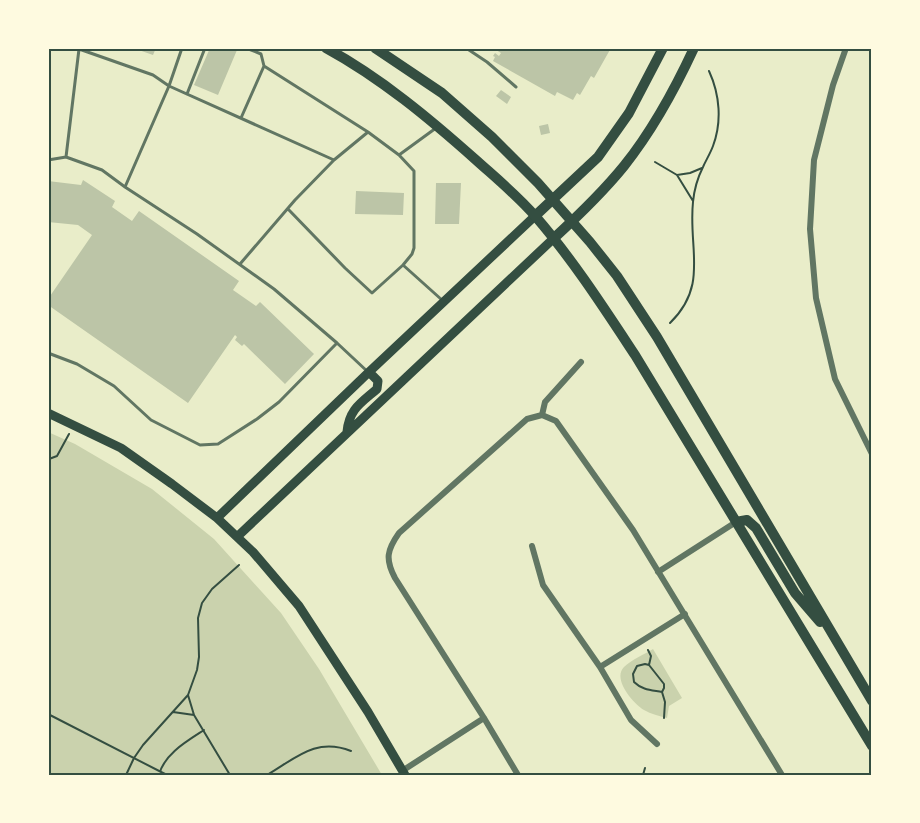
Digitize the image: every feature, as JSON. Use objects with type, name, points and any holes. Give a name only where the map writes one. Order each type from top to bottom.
[{"type":"main road","points":[[326,48],[346,59],[425,115],[535,216],[553,239],[594,292],[635,355],[872,746]]},
{"type":"main road","points":[[375,48],[442,93],[492,137],[572,221],[616,276],[657,337],[872,701]]},
{"type":"main road","points":[[217,518],[598,157],[628,113],[663,48]]},
{"type":"main road","points":[[237,536],[471,318],[572,221],[624,166],[650,129],[678,82],[694,48]]},
{"type":"main road","points":[[347,432],[348,420],[352,411],[377,389],[378,381],[369,372]]},
{"type":"main road","points":[[48,413],[121,448],[217,518],[237,536],[299,606],[368,712],[404,773]]},
{"type":"main road","points":[[736,522],[747,520],[756,528],[795,593],[837,643]]},
{"type":"street","points":[[846,48],[833,85],[814,160],[810,229],[816,298],[835,379],[872,453]]},
{"type":"street","points":[[542,415],[545,402],[581,362]]},
{"type":"street","points":[[518,775],[395,578],[389,566],[388,552],[399,533],[527,419],[542,415],[556,421],[627,521],[782,775]]},
{"type":"street","points":[[658,572],[736,522]]},
{"type":"street","points":[[532,546],[543,585],[600,667],[631,720],[657,744]]},
{"type":"street","points":[[600,667],[685,614]]},
{"type":"street","points":[[404,773],[484,718]]},
{"type":"lane","points":[[125,187],[182,48]]},
{"type":"lane","points":[[187,94],[205,48]]},
{"type":"lane","points":[[241,118],[264,66],[261,54],[246,48]]},
{"type":"lane","points":[[466,48],[487,62],[516,87]]},
{"type":"lane","points":[[66,157],[79,50],[151,74],[168,86],[334,160]]},
{"type":"lane","points":[[264,66],[368,132],[399,155],[414,171],[414,248],[412,254],[372,293],[288,209]]},
{"type":"lane","points":[[399,155],[437,127]]},
{"type":"lane","points":[[240,264],[334,160],[368,132]]},
{"type":"lane","points":[[48,160],[66,157],[102,170],[274,289],[369,372]]},
{"type":"lane","points":[[403,264],[443,302]]},
{"type":"lane","points":[[48,353],[76,364],[114,386],[151,420],[200,445],[218,444],[257,419],[279,402],[337,343]]},
{"type":"path","points":[[670,323],[688,299],[694,283],[693,201],[702,168],[714,144],[719,117],[715,82],[709,71]]},
{"type":"path","points":[[655,162],[677,175],[693,201]]},
{"type":"path","points":[[677,175],[702,168]]},
{"type":"path","points":[[48,461],[57,456],[74,424]]},
{"type":"path","points":[[126,775],[143,746],[188,695],[199,657],[198,618],[202,603],[212,589],[239,565]]},
{"type":"path","points":[[648,650],[651,656],[649,665]]},
{"type":"path","points":[[662,692],[647,690],[634,682],[633,674],[637,666],[649,665],[664,684],[662,692],[665,702],[664,718]]},
{"type":"path","points":[[188,695],[194,715],[231,775]]},
{"type":"path","points":[[173,712],[194,715]]},
{"type":"path","points":[[48,714],[159,773],[167,775]]},
{"type":"path","points":[[159,773],[168,758],[184,742],[204,730]]},
{"type":"path","points":[[267,775],[312,748],[332,745],[351,751]]},
{"type":"path","points":[[643,775],[645,768]]},
{"type":"green space","points":[[48,432],[75,444],[152,489],[214,539],[281,613],[319,669],[382,775],[48,775]]},
{"type":"green space","points":[[653,649],[682,698],[669,706],[667,718],[649,713],[639,707],[622,684],[621,672],[624,667]]},
{"type":"building","points":[[133,48],[156,48],[153,55]]},
{"type":"building","points":[[210,48],[237,50],[218,95],[194,85]]},
{"type":"building","points":[[493,48],[611,48],[594,78],[591,76],[580,95],[577,93],[573,100],[557,92],[555,96],[493,61],[495,53],[499,56],[501,53]]},
{"type":"building","points":[[501,90],[511,97],[507,104],[496,96]]},
{"type":"building","points":[[548,124],[550,133],[541,135],[539,126]]},
{"type":"building","points":[[83,180],[115,201],[112,207],[132,221],[139,211],[239,281],[233,290],[256,306],[260,302],[314,354],[285,384],[244,344],[242,346],[235,340],[237,337],[235,335],[188,403],[48,305],[48,299],[92,235],[78,225],[48,222],[48,181],[81,185]]},
{"type":"building","points":[[436,183],[461,183],[459,224],[435,224]]},
{"type":"building","points":[[356,191],[404,193],[403,215],[355,214]]}]
